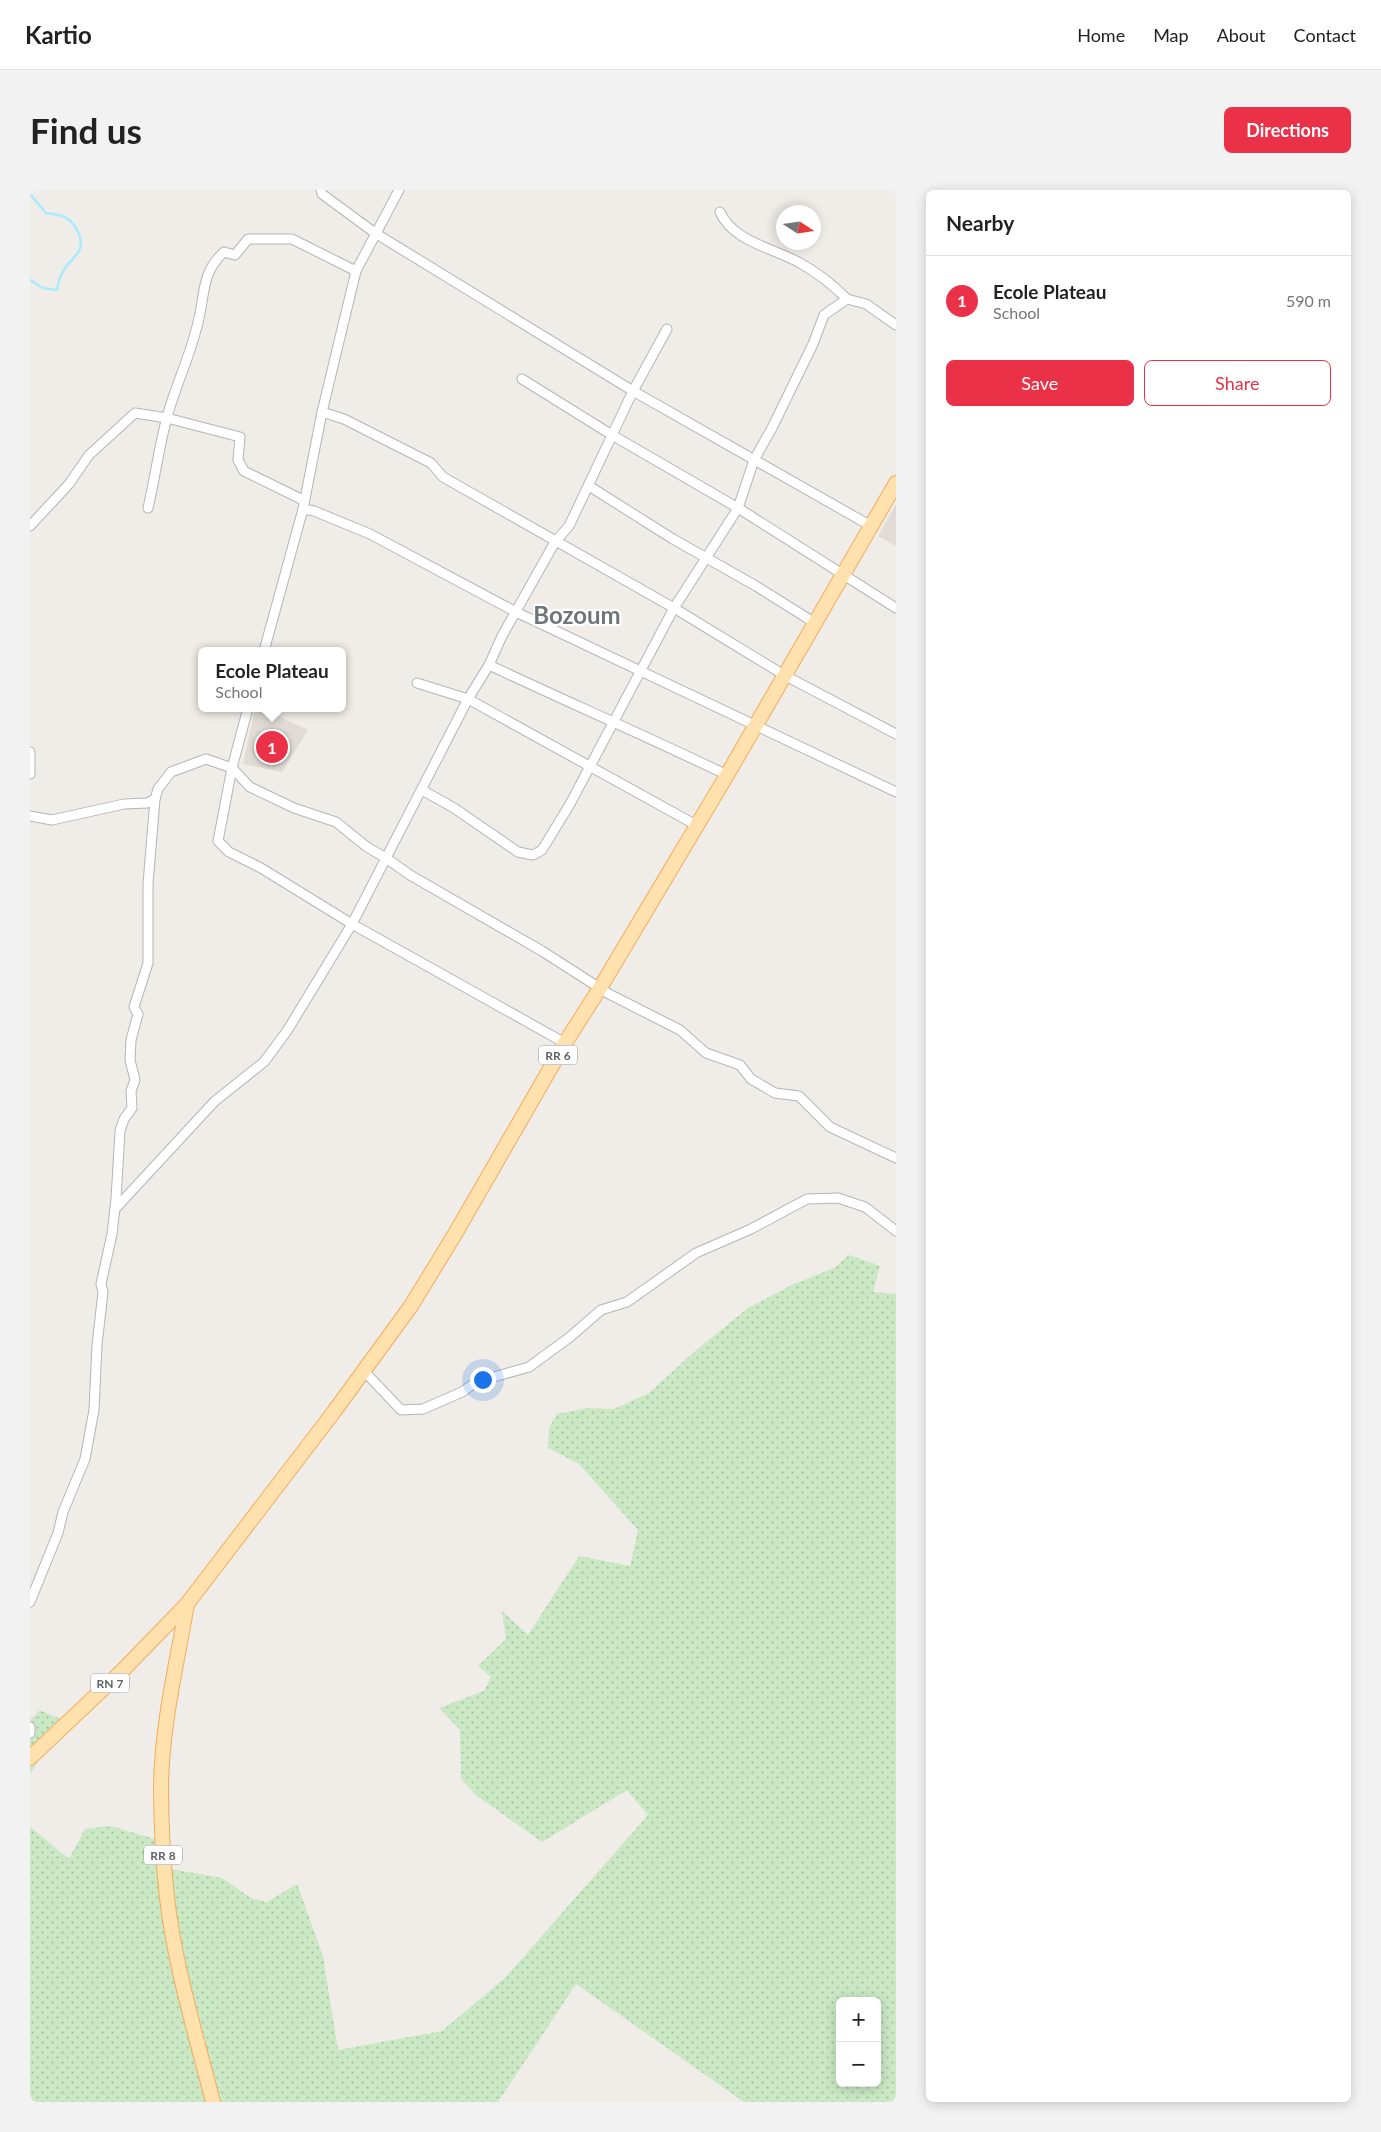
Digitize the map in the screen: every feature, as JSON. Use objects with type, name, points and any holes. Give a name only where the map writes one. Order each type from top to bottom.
[{"type":"main road","name":"RR 6","points":[[187,1604],[411,1306],[455,1234],[565,1043],[600,988],[727,775],[896,483]]},
{"type":"main road","name":"RN 7","points":[[30,1758],[124,1670],[187,1604]]},
{"type":"main road","name":"RR 8","points":[[187,1604],[165,1736],[162,1783],[162,1840],[167,1900],[178,1962],[213,2102]]},
{"type":"street","points":[[321,190],[322,194],[375,233],[633,391],[871,526]]},
{"type":"street","points":[[265,647],[303,505],[322,412],[356,271],[399,190]]},
{"type":"street","points":[[720,212],[724,220],[739,234],[800,263],[830,283],[847,299],[866,304],[896,325]]},
{"type":"street","points":[[148,508],[167,418],[199,319],[203,288],[210,269],[224,252],[235,255],[248,239],[292,239],[356,271]]},
{"type":"street","points":[[422,790],[454,808],[518,852],[533,855],[542,850],[590,767],[674,608],[738,508],[754,460],[813,344],[824,315],[847,299]]},
{"type":"street","points":[[115,1209],[215,1101],[257,1068],[270,1054],[318,982],[352,924],[468,699],[489,665],[502,636],[555,542],[569,526],[590,486],[633,391],[667,329]]},
{"type":"street","points":[[522,378],[612,435],[738,508],[896,608]]},
{"type":"street","points":[[322,412],[344,419],[431,463],[443,477],[674,608],[784,675],[896,734]]},
{"type":"street","points":[[30,526],[69,484],[89,455],[135,413],[167,418],[240,437],[238,460],[244,471],[314,511],[370,534],[516,612],[896,792]]},
{"type":"street","points":[[590,486],[673,539],[707,557],[815,623]]},
{"type":"street","points":[[489,665],[614,721],[727,775]]},
{"type":"street","points":[[417,683],[468,699],[696,825]]},
{"type":"street","points":[[247,712],[232,768],[218,841],[229,852],[261,868],[352,924],[565,1043]]},
{"type":"street","points":[[30,752],[30,774]]},
{"type":"street","points":[[30,1602],[58,1533],[63,1512],[85,1459],[94,1410],[96,1345],[103,1292],[101,1284],[112,1234],[120,1131],[124,1119],[132,1108],[131,1091],[135,1080],[130,1060],[130,1040],[138,1014],[134,1007],[148,963],[148,884],[155,799],[158,789],[171,772],[206,759],[232,768],[250,786],[294,808],[330,819],[366,847],[410,875],[542,951],[600,988],[680,1030],[706,1053],[740,1065],[751,1079],[775,1093],[799,1096],[830,1127],[896,1158]]},
{"type":"street","points":[[30,816],[52,820],[124,804],[147,803],[155,799]]},
{"type":"street","points":[[364,1371],[401,1410],[423,1409],[462,1392],[476,1382],[529,1367],[570,1337],[601,1310],[627,1302],[696,1253],[751,1229],[807,1200],[838,1198],[865,1208],[896,1231]]},
{"type":"street","points":[[30,1727],[30,1733]]},
{"type":"shaded area","points":[[896,504],[896,546],[878,536]]},
{"type":"shaded area","points":[[254,712],[270,712],[308,730],[282,772],[243,764]]},
{"type":"green space","points":[[849,1255],[880,1266],[873,1292],[896,1294],[896,2102],[744,2102],[576,1984],[498,2102],[30,2102],[30,1827],[69,1859],[85,1829],[110,1826],[169,1843],[171,1869],[222,1878],[251,1898],[267,1902],[297,1884],[323,1956],[338,2050],[442,2031],[505,1978],[648,1815],[627,1790],[542,1842],[477,1796],[461,1779],[460,1730],[439,1708],[484,1691],[491,1677],[478,1666],[506,1639],[502,1611],[528,1635],[579,1556],[630,1566],[638,1530],[579,1464],[548,1448],[549,1428],[557,1414],[587,1408],[614,1409],[649,1393],[694,1352],[748,1308],[794,1284],[834,1268]]},
{"type":"green space","points":[[40,1710],[65,1721],[30,1774],[30,1720]]},
{"type":"waterway","points":[[30,194],[46,213],[63,216],[70,220],[76,228],[81,243],[78,253],[61,275],[57,290],[43,288],[30,280]]},
{"type":"place","name":"Ecole Plateau","points":[[272,747]]},
{"type":"district","name":"Bozoum","points":[[577,614]]}]
